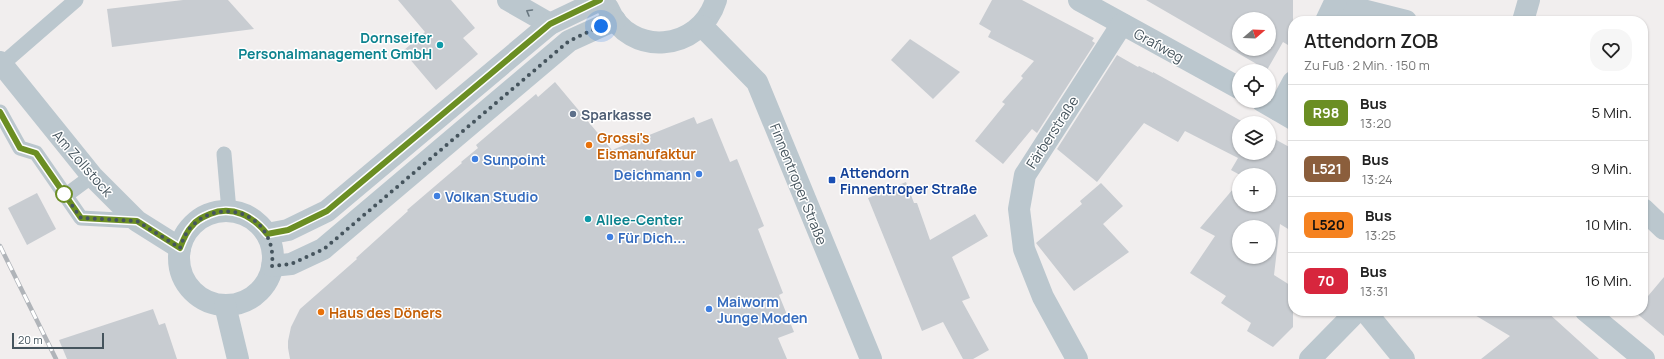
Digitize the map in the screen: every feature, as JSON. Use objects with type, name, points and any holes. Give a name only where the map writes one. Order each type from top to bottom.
[{"type":"street","points":[[508,0],[550,24]]},
{"type":"street","points":[[267,234],[288,230],[327,211],[550,24],[600,0]]},
{"type":"street","points":[[605,0],[615,20],[629,34],[647,41],[667,43],[686,37],[702,26],[713,10],[716,0]]},
{"type":"street","name":"Grafweg","points":[[1079,0],[1232,84]]},
{"type":"street","points":[[1524,16],[1529,0]]},
{"type":"street","points":[[1332,8],[1378,16]]},
{"type":"street","points":[[272,266],[291,264],[324,249],[569,41],[615,20]]},
{"type":"street","name":"Färberstraße","points":[[1077,359],[1040,290],[1024,249],[1019,209],[1025,175],[1122,24]]},
{"type":"street","name":"Finnentroper Straße","points":[[702,26],[757,82],[870,359]]},
{"type":"street","name":"Am Zollstock","points":[[1,65],[92,176],[137,221],[180,248]]},
{"type":"street","points":[[1278,110],[1288,91]]},
{"type":"street","points":[[229,211],[240,213],[251,218],[260,225],[267,234],[273,255],[272,266],[268,278],[261,289],[250,298],[238,303],[225,305],[211,302],[199,296],[189,287],[182,275],[180,248],[185,235],[193,224],[204,217],[216,212],[229,211]]},
{"type":"street","points":[[1648,214],[1664,229]]},
{"type":"street","points":[[225,305],[238,359]]},
{"type":"street","points":[[1310,359],[1352,316]]},
{"type":"street","points":[[1369,316],[1404,359]]},
{"type":"street","points":[[1592,316],[1644,359]]},
{"type":"lane","points":[[1,65],[76,0]]},
{"type":"lane","points":[[0,112],[20,148],[36,153],[81,218],[137,221]]},
{"type":"lane","points":[[224,154],[229,211]]},
{"type":"lane","points":[[65,196],[92,176]]},
{"type":"building","points":[[183,0],[228,0],[254,29],[112,47],[107,9]]},
{"type":"building","name":"Dornseifer Personalmanagement GmbH","points":[[398,0],[451,0],[475,28],[463,38],[478,54],[436,90],[403,51],[425,32]]},
{"type":"building","points":[[992,0],[1022,0],[1094,38],[1092,41],[1095,43],[1037,133],[1032,129],[1003,164],[975,141],[1005,104],[1002,102],[1023,78],[1021,76],[1034,61],[988,37],[991,31],[979,24]]},
{"type":"building","points":[[1146,0],[1293,0],[1293,16],[1288,16],[1288,45],[1283,42],[1276,54],[1276,12],[1232,12],[1232,50]]},
{"type":"building","points":[[910,39],[960,72],[933,99],[891,60]]},
{"type":"building","points":[[1117,55],[1138,67],[1139,66],[1153,72],[1232,116],[1232,155],[1185,131],[1178,142],[1144,123],[1097,182],[1057,149]]},
{"type":"building","points":[[1243,56],[1275,56],[1270,64],[1257,64]]},
{"type":"building","name":"Allee-Center","points":[[555,82],[612,150],[694,117],[697,124],[712,118],[730,162],[737,159],[764,226],[758,229],[783,293],[779,295],[794,332],[778,338],[787,359],[290,359],[288,341],[291,327],[300,309],[357,259],[356,258],[408,211],[407,210],[462,163],[461,162],[478,148],[476,145],[536,94],[538,97]]},
{"type":"building","points":[[1276,140],[1288,146],[1288,229],[1280,224],[1276,258],[1276,220],[1232,220],[1232,264],[1275,264],[1274,275],[1288,284],[1288,316],[1293,316],[1293,327],[1273,347],[1247,331],[1251,323],[1221,303],[1226,296],[1190,273],[1215,236],[1200,228],[1232,190],[1232,212],[1276,212],[1276,168],[1232,168],[1237,160],[1276,160]]},
{"type":"building","points":[[906,182],[914,203],[917,203],[930,240],[975,214],[988,236],[952,257],[970,298],[962,301],[989,350],[973,359],[963,359],[943,322],[922,331],[868,198]]},
{"type":"building","points":[[1101,183],[1123,206],[1103,224],[1129,252],[1074,291],[1036,243],[1082,204],[1080,201]]},
{"type":"building","points":[[37,193],[56,229],[27,245],[8,208]]},
{"type":"building","points":[[1664,277],[1664,336],[1640,316],[1648,316],[1648,296]]},
{"type":"building","points":[[153,309],[159,325],[165,323],[177,359],[67,359],[59,340]]},
{"type":"building","points":[[1476,316],[1552,316],[1599,359],[1481,359],[1510,336]]},
{"type":"railway","points":[[0,246],[56,359]]},
{"type":"bus line","name":"R98","points":[[0,112],[20,148],[36,153],[81,218],[137,221],[180,248],[185,235],[193,224],[216,212],[229,211],[240,213],[251,218],[260,225],[267,234],[278,232],[288,230],[327,211],[550,24],[600,0]]},
{"type":"place","name":"Dornseifer Personalmanagement GmbH","points":[[440,45]]},
{"type":"place","name":"Sparkasse","points":[[573,114]]},
{"type":"place","name":"Grossi's Eismanufaktur","points":[[589,145]]},
{"type":"place","name":"Sunpoint","points":[[475,159]]},
{"type":"place","name":"Deichmann","points":[[699,174]]},
{"type":"place","name":"Attendorn Finnentroper Straße","points":[[832,180]]},
{"type":"place","name":"Volkan Studio","points":[[437,196]]},
{"type":"place","name":"Allee-Center","points":[[588,219]]},
{"type":"place","name":"Für Dich...","points":[[610,237]]},
{"type":"place","name":"Maiworm Junge Moden","points":[[709,309]]},
{"type":"place","name":"Haus des Döners","points":[[321,312]]},
{"type":"route","points":[[64,194],[81,218],[137,221],[180,248],[185,235],[193,224],[204,217],[216,212],[229,211],[240,213],[251,218],[260,225],[267,234],[273,255],[272,266],[291,264],[324,249],[569,41],[601,26]]}]
